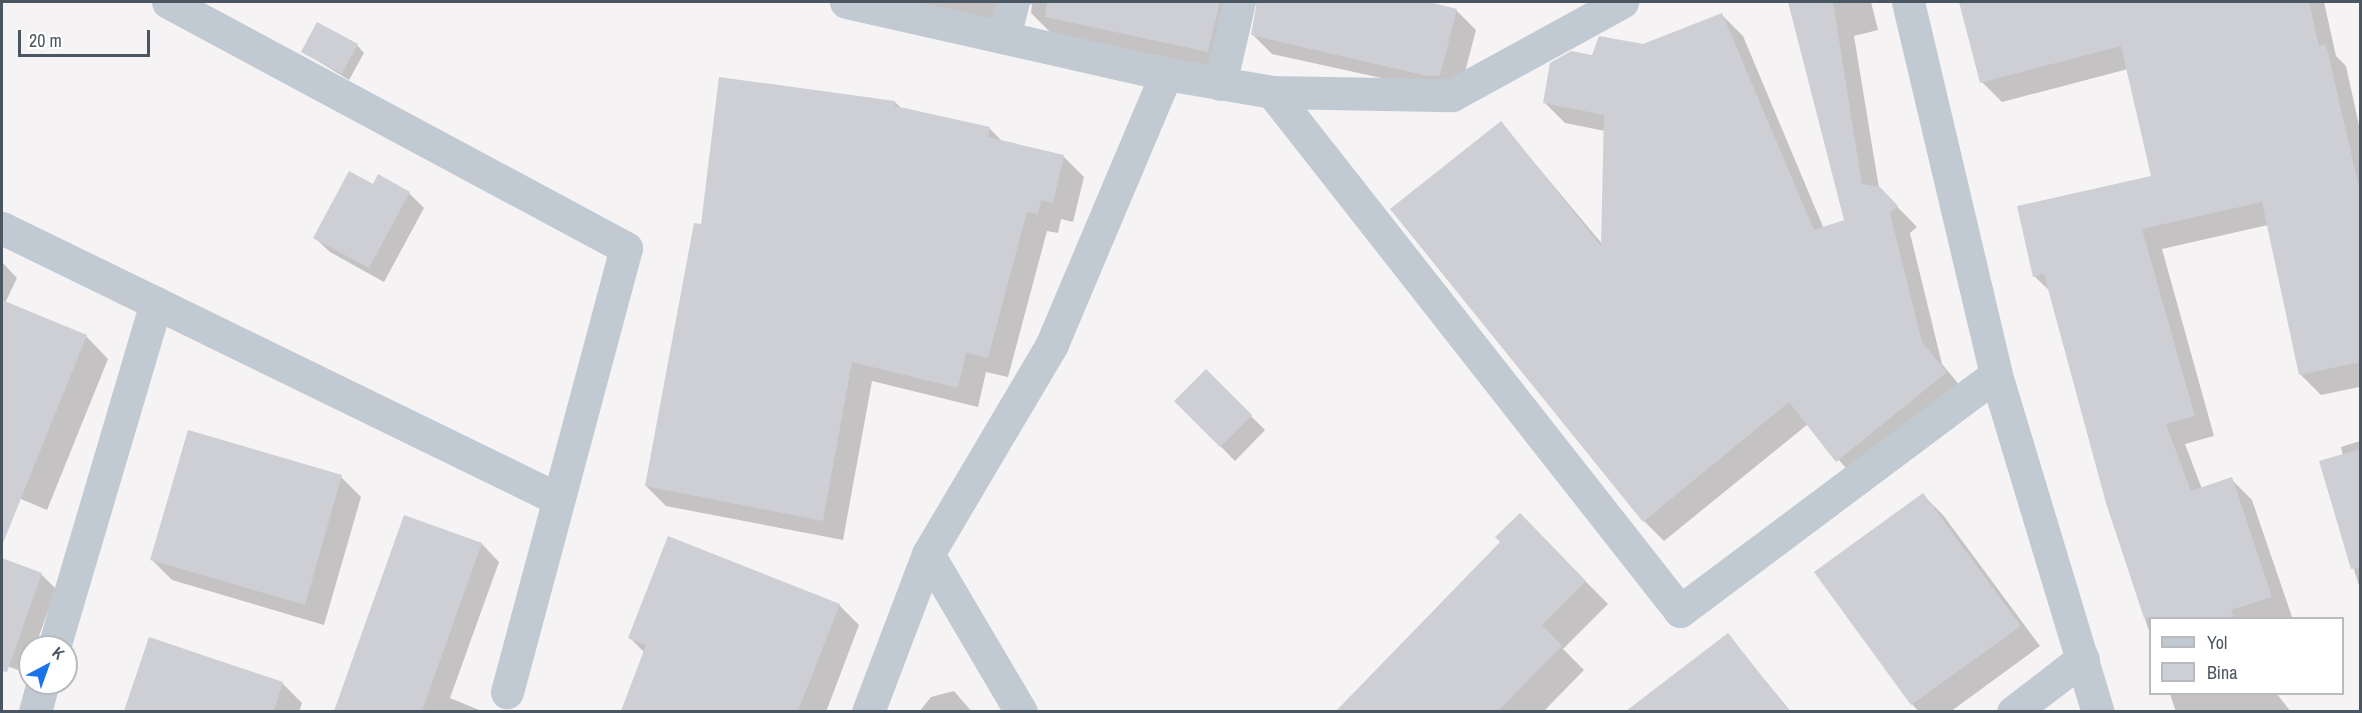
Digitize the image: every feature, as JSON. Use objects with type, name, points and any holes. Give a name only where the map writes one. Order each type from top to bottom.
[{"type":"street","points":[[168,2],[626,248],[507,692]]},
{"type":"street","points":[[846,2],[1166,74],[1272,92],[1452,95],[1622,2]]},
{"type":"street","points":[[1004,37],[1013,2]]},
{"type":"street","points":[[1220,84],[1239,2]]},
{"type":"street","points":[[1908,2],[1996,375],[2098,711]]},
{"type":"street","points":[[868,711],[928,554],[1052,344],[1166,74]]},
{"type":"street","points":[[1272,92],[1680,611],[1996,375]]},
{"type":"street","points":[[2,228],[558,499]]},
{"type":"street","points":[[58,635],[156,303]]},
{"type":"street","points":[[928,554],[1021,711]]},
{"type":"street","points":[[2013,711],[2083,658]]},
{"type":"street","points":[[35,711],[40,695]]},
{"type":"building","points":[[1047,2],[1220,2],[1208,52],[1045,17]]},
{"type":"building","points":[[1257,2],[1429,2],[1457,9],[1440,76],[1427,76],[1251,35]]},
{"type":"building","points":[[1788,2],[1833,2],[1862,184],[1880,187],[1898,206],[1890,213],[1922,342],[1947,372],[1836,462],[1789,402],[1643,522],[1390,209],[1501,121],[1601,246],[1604,115],[1543,103],[1550,63],[1571,51],[1592,55],[1599,36],[1643,44],[1722,13],[1814,230],[1844,220]]},
{"type":"building","points":[[1959,2],[2309,2],[2319,46],[2326,44],[2361,196],[2361,362],[2299,375],[2262,202],[2142,229],[2195,416],[2166,424],[2191,491],[2232,477],[2272,597],[2231,610],[2234,617],[2144,618],[2106,503],[2044,274],[2033,277],[2017,206],[2151,176],[2121,46],[1980,83]]},
{"type":"building","points":[[317,22],[358,44],[342,74],[301,52]]},
{"type":"building","points":[[719,77],[895,101],[895,106],[990,127],[988,137],[1064,155],[1053,203],[1041,200],[1038,214],[1027,212],[988,358],[966,353],[958,388],[852,362],[823,521],[645,486],[694,223],[701,224]]},
{"type":"building","points":[[349,171],[373,184],[378,174],[410,192],[369,268],[313,238]]},
{"type":"building","points":[[2,300],[87,335],[3,543],[2,543]]},
{"type":"building","points":[[1206,369],[1252,415],[1220,447],[1174,401]]},
{"type":"building","points":[[188,430],[342,475],[305,605],[150,560]]},
{"type":"building","points":[[2361,449],[2361,568],[2351,569],[2319,461]]},
{"type":"building","points":[[1923,493],[2021,626],[1911,705],[1814,572]]},
{"type":"building","points":[[1520,513],[1586,581],[1542,625],[1562,646],[1498,711],[1336,711],[1500,542],[1495,537]]},
{"type":"building","points":[[404,515],[482,543],[422,711],[334,711]]},
{"type":"building","points":[[668,536],[840,604],[798,711],[621,711],[646,645],[628,638]]},
{"type":"building","points":[[2,558],[42,573],[20,635],[18,635],[7,672],[2,671]]},
{"type":"building","points":[[1728,633],[1789,711],[1626,711]]},
{"type":"building","points":[[149,637],[283,682],[274,711],[124,711]]}]
